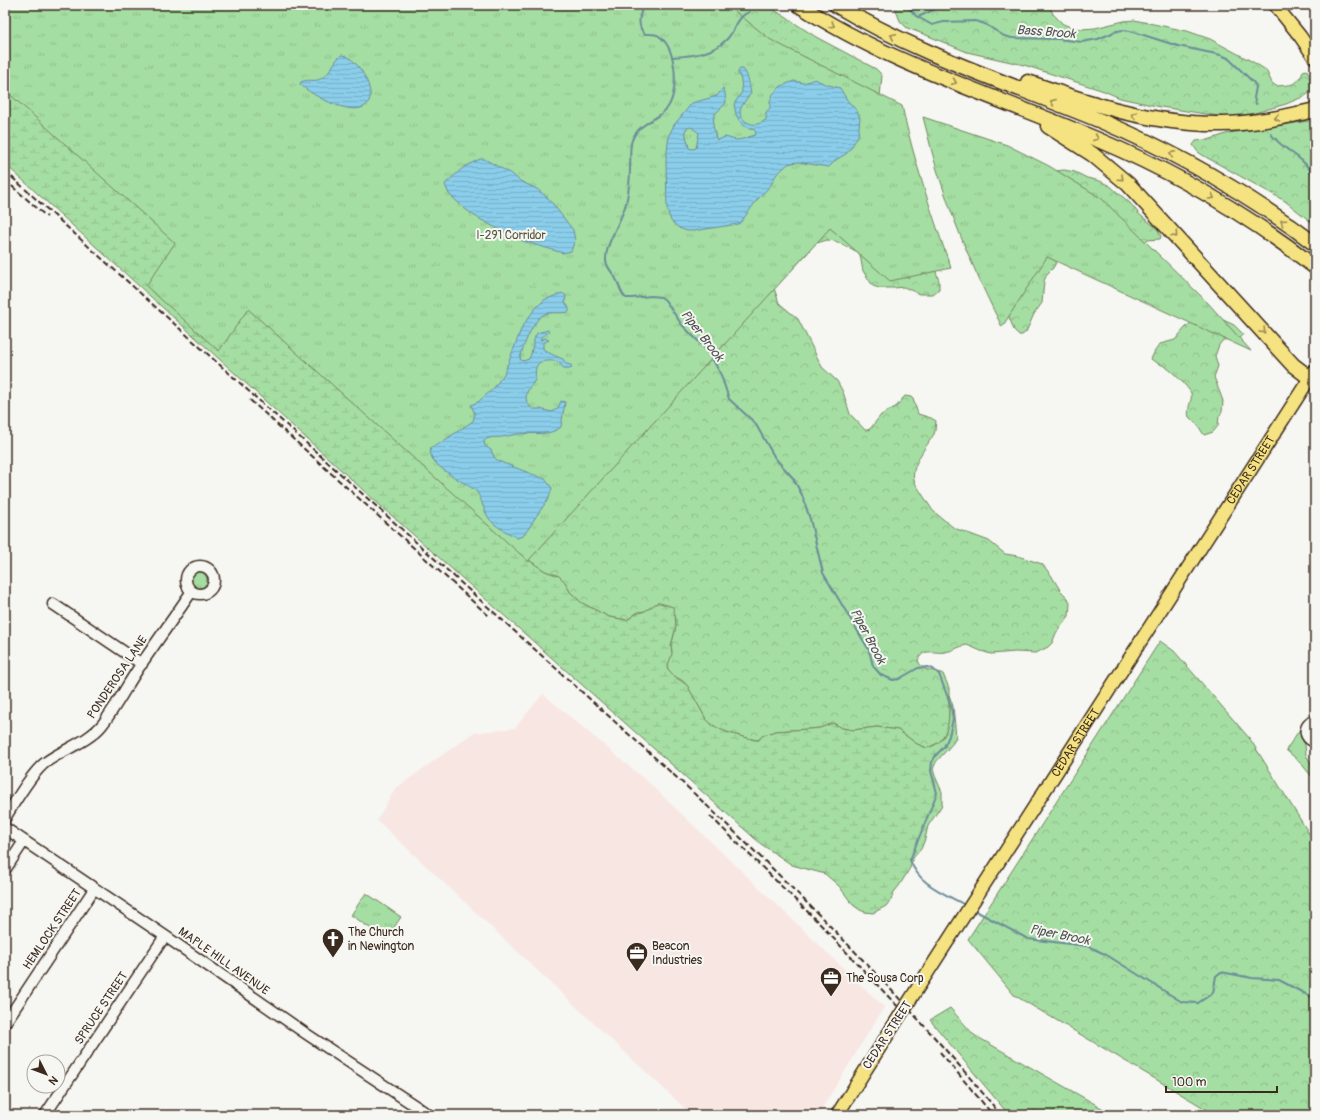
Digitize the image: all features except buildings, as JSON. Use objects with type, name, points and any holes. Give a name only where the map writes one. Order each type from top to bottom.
[{"type":"highway","points":[[799,5],[831,25],[878,50],[918,68],[1113,146],[1178,178],[1243,216],[1315,267]]},
{"type":"highway","points":[[836,5],[913,46],[1107,124],[1162,149],[1206,172],[1242,194],[1315,244]]},
{"type":"highway","points":[[940,56],[967,61],[1114,109],[1167,121],[1202,124],[1236,124],[1267,120],[1315,110]]},
{"type":"highway","points":[[1033,114],[1052,129],[1092,154],[1128,184],[1293,365],[1313,376]]},
{"type":"main road","points":[[1275,5],[1300,36],[1315,58]]},
{"type":"main road","name":"CEDAR STREET","points":[[837,1115],[980,890],[1313,376]]},
{"type":"street","name":"PONDEROSA LANE","points":[[5,818],[33,776],[44,763],[86,738],[101,725],[192,591]]},
{"type":"street","points":[[53,604],[142,664]]},
{"type":"street","points":[[1315,720],[1309,723],[1306,730],[1309,739],[1315,742]]},
{"type":"street","name":"MAPLE HILL AVENUE","points":[[5,828],[305,1033],[429,1115]]},
{"type":"street","points":[[5,870],[24,841]]},
{"type":"street","name":"HEMLOCK STREET","points":[[5,1023],[94,889]]},
{"type":"street","name":"SPRUCE STREET","points":[[45,1115],[165,936]]},
{"type":"shaded area","points":[[543,694],[650,784],[884,1007],[818,1115],[692,1115],[377,820],[395,789],[473,733],[515,728]]},
{"type":"green space","name":"I-291 Corridor","points":[[5,5],[727,5],[771,40],[902,106],[924,188],[951,268],[890,281],[830,228],[529,560],[529,562],[248,309],[219,351],[146,286],[175,243],[5,90]]},
{"type":"green space","name":"I-291 Corridor","points":[[73,5],[767,5],[816,37],[876,69],[882,75],[880,97],[939,281],[939,289],[933,294],[919,294],[904,287],[879,288],[873,286],[863,271],[858,252],[835,241],[827,240],[813,245],[806,255],[774,288],[779,303],[798,319],[822,367],[837,381],[843,392],[850,414],[865,430],[870,429],[881,415],[897,406],[905,396],[913,399],[918,414],[936,421],[934,434],[916,464],[914,471],[915,483],[933,511],[954,528],[989,541],[1005,554],[1018,556],[1042,564],[1060,590],[1068,598],[1070,603],[1069,616],[1056,633],[1052,643],[1048,647],[1036,653],[1015,652],[991,654],[967,645],[948,651],[927,652],[920,656],[918,660],[922,667],[943,674],[949,688],[949,726],[940,742],[927,748],[917,744],[898,730],[877,727],[853,730],[842,728],[833,723],[820,728],[775,731],[760,738],[759,740],[756,740],[736,735],[716,727],[706,719],[688,687],[683,681],[671,674],[667,667],[672,651],[671,646],[676,620],[670,606],[657,603],[645,611],[638,612],[627,620],[609,617],[582,603],[570,592],[565,582],[559,576],[545,571],[527,559]]},
{"type":"green space","points":[[894,5],[1049,5],[1053,14],[1063,24],[1073,28],[1082,29],[1095,28],[1134,20],[1187,31],[1210,39],[1266,70],[1272,83],[1276,86],[1293,84],[1299,80],[1303,71],[1307,70],[1312,91],[1305,96],[1286,104],[1251,114],[1229,117],[1161,107],[1120,98],[1104,91],[1024,65],[967,52],[907,28],[900,21]]},
{"type":"green space","points":[[5,15],[527,559],[545,571],[559,576],[565,582],[570,592],[582,603],[609,617],[627,620],[657,603],[673,607],[676,626],[671,646],[672,654],[667,668],[675,677],[687,685],[706,719],[716,727],[729,733],[759,740],[762,736],[775,731],[820,728],[833,723],[842,728],[853,730],[877,727],[898,730],[917,744],[927,748],[935,745],[945,734],[949,719],[949,695],[953,706],[956,737],[953,743],[936,762],[933,769],[942,792],[942,805],[928,826],[921,849],[913,858],[910,868],[886,906],[873,913],[860,910],[853,905],[839,886],[825,874],[792,865],[761,844],[363,490],[5,164]]},
{"type":"green space","points":[[923,117],[1007,145],[1049,166],[1101,198],[1208,303],[1251,351],[1047,257],[1002,327],[977,275],[948,203],[936,168]]},
{"type":"green space","points":[[1315,120],[1315,225],[1285,201],[1204,156],[1198,152],[1193,145],[1196,141],[1208,140],[1229,133]]},
{"type":"green space","points":[[1064,170],[1075,172],[1110,186],[1130,203],[1140,215],[1158,229],[1161,237],[1160,239],[1147,240],[1144,243],[1221,319],[1234,325],[1243,334],[1237,339],[1223,340],[1219,345],[1215,356],[1218,366],[1214,377],[1223,401],[1218,426],[1213,432],[1204,435],[1197,424],[1189,417],[1188,411],[1191,393],[1187,387],[1169,370],[1151,359],[1160,344],[1175,340],[1193,321],[1059,257],[1053,268],[1047,274],[1044,281],[1042,303],[1034,314],[1026,332],[1019,335],[1014,330],[1006,309],[1055,171]]},
{"type":"green space","points":[[196,572],[202,572],[207,577],[205,586],[202,588],[196,588],[191,583],[191,577]]},
{"type":"green space","points":[[1160,641],[1174,651],[1250,739],[1315,843],[1315,1115],[1216,1115],[1014,995],[968,939]]},
{"type":"green space","points":[[1302,726],[1302,737],[1306,755],[1315,770],[1315,776],[1313,778],[1299,761],[1286,750]]},
{"type":"green space","points":[[366,893],[401,917],[386,939],[351,915]]},
{"type":"green space","points":[[950,1008],[974,1035],[1114,1115],[1009,1115],[930,1020]]},
{"type":"water","points":[[341,55],[347,56],[353,60],[367,81],[370,95],[369,101],[364,107],[356,109],[346,108],[324,100],[305,89],[300,84],[306,80],[317,80],[325,76]]},
{"type":"water","points":[[740,69],[743,69],[745,72],[751,93],[740,110],[740,115],[746,122],[759,124],[766,120],[766,112],[770,108],[770,102],[773,94],[781,86],[794,81],[804,83],[815,79],[825,84],[840,88],[847,100],[857,111],[860,118],[858,136],[846,154],[837,159],[829,167],[797,162],[788,164],[776,175],[770,186],[738,224],[687,231],[679,228],[671,221],[667,209],[666,160],[669,135],[674,125],[692,103],[717,96],[723,88],[726,103],[714,115],[713,125],[716,139],[718,140],[725,137],[736,140],[755,135],[756,133],[754,129],[746,127],[740,122],[736,114],[734,104],[742,92],[741,80],[738,72]],"holes":[[[691,127],[699,133],[696,148],[689,148],[685,131],[687,128]]]},
{"type":"water","points":[[480,159],[484,159],[512,174],[520,181],[537,189],[549,199],[573,230],[575,240],[571,251],[563,253],[516,239],[478,218],[465,209],[449,194],[445,185],[446,183],[464,167]]},
{"type":"water","points":[[562,293],[566,296],[565,302],[569,308],[569,312],[549,313],[543,315],[536,322],[529,334],[520,359],[523,361],[529,359],[537,333],[548,330],[549,332],[542,336],[540,340],[545,338],[549,340],[543,343],[543,349],[563,359],[566,364],[571,365],[572,368],[565,369],[556,361],[540,362],[536,368],[535,380],[526,396],[528,405],[533,409],[552,412],[558,408],[561,401],[565,402],[561,427],[546,433],[518,434],[490,438],[484,441],[485,446],[491,450],[494,457],[498,461],[545,479],[552,488],[549,498],[529,528],[523,536],[517,538],[491,521],[486,514],[480,497],[476,491],[446,472],[433,460],[430,454],[431,447],[439,444],[473,421],[475,414],[471,405],[478,402],[493,389],[504,374],[522,327],[534,310],[544,300]]},
{"type":"waterway","name":"Piper Brook","points":[[643,5],[640,28],[645,34],[654,34],[659,36],[670,50],[673,60],[675,80],[674,91],[672,100],[668,107],[660,115],[640,129],[632,140],[630,150],[629,190],[624,210],[608,247],[606,254],[607,264],[616,279],[622,294],[626,298],[651,296],[661,297],[665,300],[682,325],[711,356],[721,375],[729,399],[755,423],[775,458],[793,478],[802,495],[810,519],[823,573],[869,650],[873,666],[881,675],[893,680],[899,679],[918,668],[928,667],[939,674],[951,706],[953,719],[949,736],[944,747],[936,755],[932,762],[931,771],[937,793],[910,860],[919,876],[926,882],[965,905]]},
{"type":"waterway","name":"Bass Brook","points":[[907,5],[916,16],[932,25],[943,22],[976,21],[985,24],[1004,36],[1012,38],[1058,39],[1082,42],[1098,39],[1117,31],[1124,30],[1178,46],[1221,55],[1228,58],[1254,83],[1256,87],[1254,98],[1256,104]]},
{"type":"waterway","points":[[918,17],[944,5]]},
{"type":"waterway","name":"Bass Brook","points":[[672,57],[694,55],[708,51],[720,45],[729,37],[739,20],[750,12]]},
{"type":"waterway","name":"Bass Brook","points":[[1271,134],[1276,140],[1300,159],[1315,178]]},
{"type":"waterway","name":"Piper Brook","points":[[974,910],[1028,939],[1087,946],[1105,954],[1182,1002],[1198,1003],[1213,993],[1216,976],[1221,972],[1252,978],[1279,980],[1315,999]]},
{"type":"railway","points":[[5,171],[685,785],[768,864],[888,986],[1001,1115]]},
{"type":"railway","points":[[5,180],[47,217]]},
{"type":"railway","points":[[250,400],[489,616]]},
{"type":"railway","points":[[710,816],[819,923],[902,1011]]},
{"type":"railway","points":[[940,1052],[993,1115]]},
{"type":"place","name":"The Church in Newington","points":[[333,958]]},
{"type":"place","name":"Beacon Industries","points":[[637,972]]},
{"type":"place","name":"The Sousa Corp","points":[[831,998]]}]
